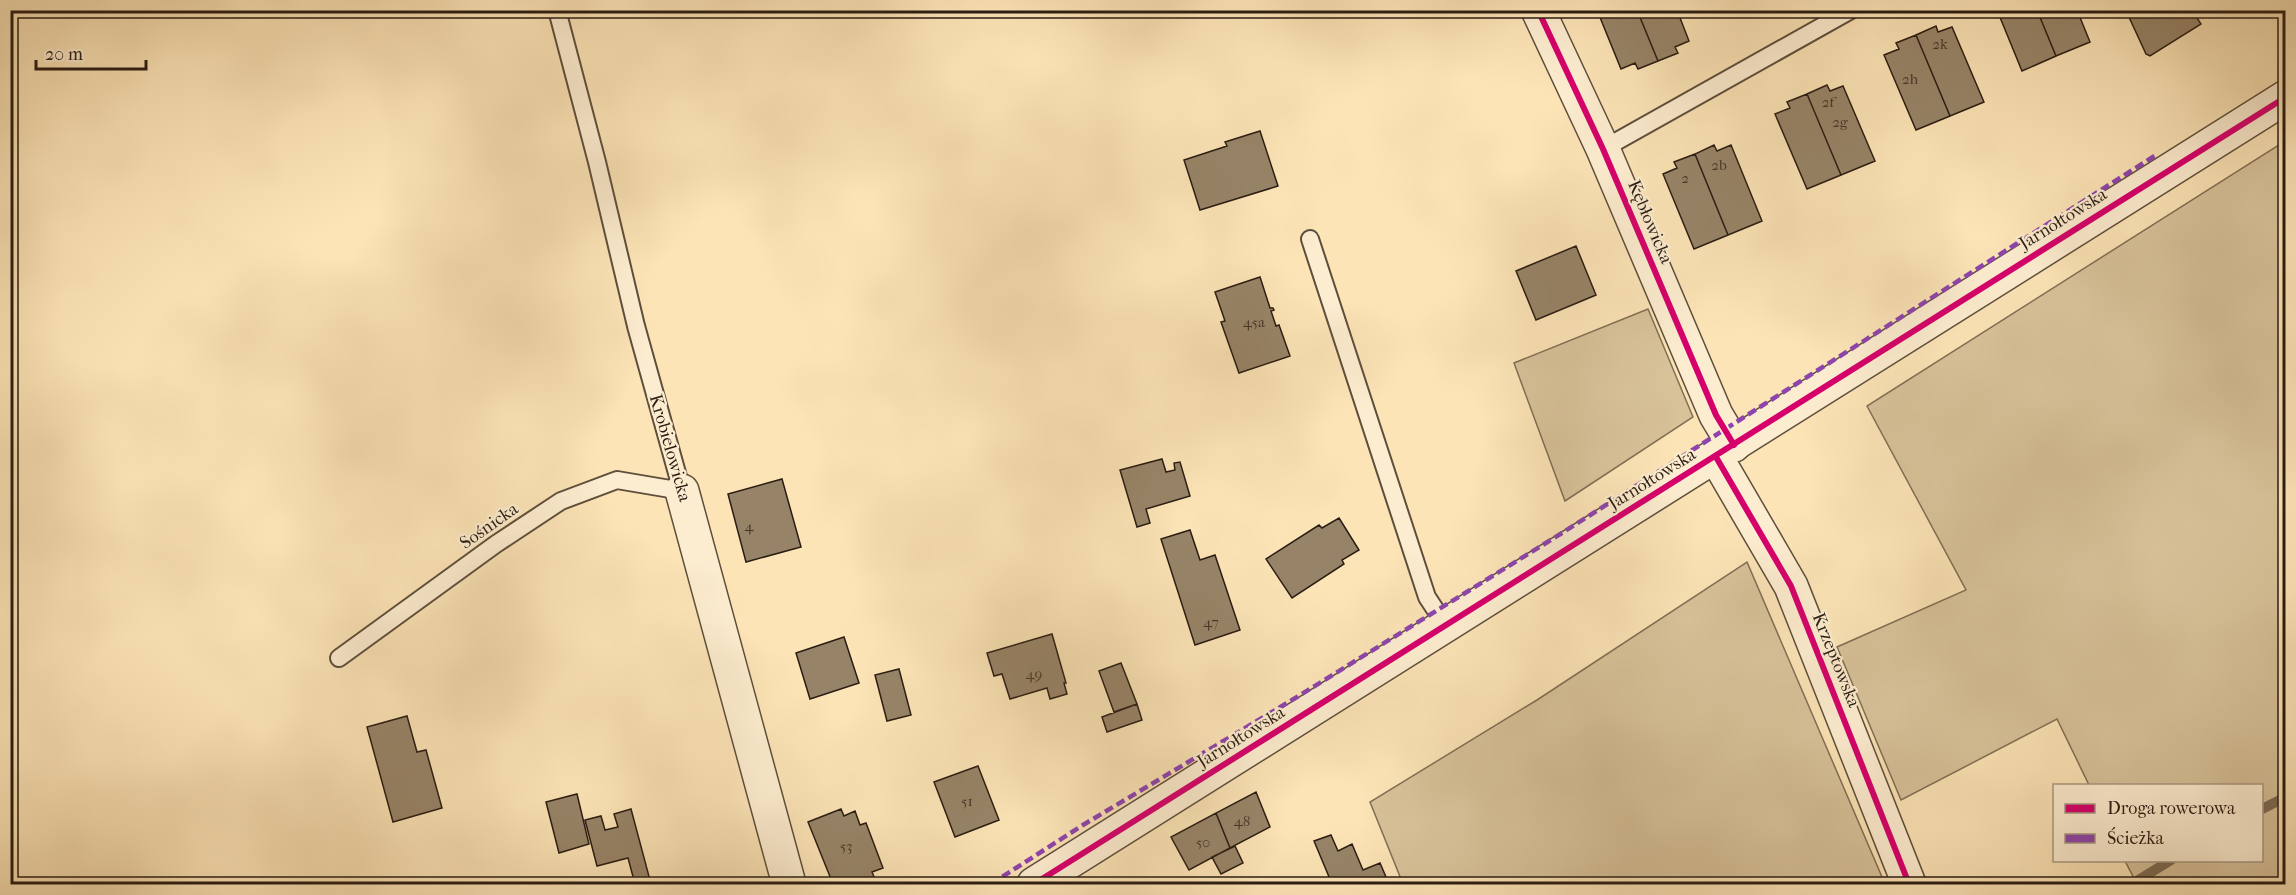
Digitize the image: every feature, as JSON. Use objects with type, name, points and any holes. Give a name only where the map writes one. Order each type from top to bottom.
[{"type":"street","name":"Kębłowicka","points":[[1538,10],[1603,149],[1711,404],[1725,451]]},
{"type":"street","name":"Jarnołtowska","points":[[1034,885],[2286,97]]},
{"type":"street","name":"Krzeptowska","points":[[1725,451],[1791,586],[1909,885]]},
{"type":"street","name":"Krobielowicka","points":[[682,491],[789,885]]},
{"type":"lane","name":"Krobielowicka","points":[[557,10],[597,162],[636,326],[682,491]]},
{"type":"lane","points":[[1603,149],[1851,10]]},
{"type":"lane","points":[[1310,239],[1427,597],[1446,626]]},
{"type":"lane","name":"Sośnicka","points":[[339,658],[496,544],[561,501],[617,480],[682,491]]},
{"type":"shaded area","points":[[2285,141],[2285,884],[2137,884],[2126,862],[2263,862],[2263,784],[2089,784],[2057,719],[1901,800],[1837,647],[1966,590],[1867,406]]},
{"type":"shaded area","points":[[1648,309],[1693,417],[1565,501],[1514,363]]},
{"type":"shaded area","points":[[1747,562],[1885,884],[1403,884],[1370,802],[1537,700]]},
{"type":"building","points":[[1597,10],[1637,10],[1658,61],[1638,69],[1635,63],[1621,69]]},
{"type":"building","points":[[1637,10],[1677,10],[1689,41],[1675,47],[1678,53],[1658,61]]},
{"type":"building","points":[[1997,10],[2037,10],[2056,56],[2022,71]]},
{"type":"building","points":[[2037,10],[2077,10],[2090,42],[2056,56]]},
{"type":"building","points":[[2134,10],[2192,10],[2201,24],[2150,56],[2146,54],[2128,15]]},
{"type":"building","points":[[1936,26],[1938,32],[1952,27],[1984,102],[1950,116],[1916,35]]},
{"type":"building","points":[[1916,35],[1950,116],[1916,130],[1884,55],[1899,49],[1896,43]]},
{"type":"building","points":[[1827,85],[1830,91],[1843,86],[1875,161],[1841,175],[1807,94]]},
{"type":"building","points":[[1807,94],[1841,175],[1807,189],[1775,114],[1790,108],[1787,102]]},
{"type":"building","points":[[1260,131],[1278,186],[1200,210],[1184,160],[1227,146],[1225,142]]},
{"type":"building","points":[[1714,145],[1717,151],[1731,145],[1762,221],[1728,235],[1695,154]]},
{"type":"building","points":[[1695,154],[1728,235],[1694,249],[1663,174],[1677,168],[1674,162]]},
{"type":"building","points":[[1576,246],[1596,295],[1536,320],[1516,271]]},
{"type":"building","points":[[1260,277],[1270,308],[1274,310],[1271,311],[1276,326],[1279,325],[1290,356],[1239,373],[1221,322],[1225,321],[1215,292]]},
{"type":"building","points":[[1162,459],[1166,472],[1175,470],[1174,463],[1180,462],[1190,496],[1146,509],[1150,523],[1137,527],[1120,470]]},
{"type":"building","points":[[782,479],[801,547],[746,562],[728,494]]},
{"type":"building","points":[[1339,518],[1359,550],[1342,560],[1344,564],[1292,598],[1266,559],[1319,525],[1322,528]]},
{"type":"building","points":[[1190,530],[1200,560],[1215,555],[1240,630],[1195,645],[1161,539]]},
{"type":"building","points":[[1052,634],[1067,694],[1050,699],[1047,688],[1010,699],[1002,674],[994,676],[987,653]]},
{"type":"building","points":[[844,637],[859,683],[810,699],[796,653]]},
{"type":"building","points":[[1121,663],[1137,704],[1114,712],[1099,671]]},
{"type":"building","points":[[899,669],[911,715],[887,721],[875,675]]},
{"type":"building","points":[[1137,704],[1142,720],[1107,732],[1102,717]]},
{"type":"building","points":[[407,716],[417,752],[426,750],[442,808],[393,822],[367,727]]},
{"type":"building","points":[[978,766],[999,820],[955,837],[934,782]]},
{"type":"building","points":[[1256,792],[1270,827],[1230,848],[1216,813]]},
{"type":"building","points":[[577,794],[589,844],[559,853],[546,802]]},
{"type":"building","points":[[631,809],[651,884],[635,884],[628,858],[597,866],[585,820],[601,816],[605,830],[618,827],[614,814]]},
{"type":"building","points":[[841,809],[844,816],[855,811],[860,825],[866,823],[883,868],[872,872],[877,884],[833,884],[808,822]]},
{"type":"building","points":[[1216,813],[1230,848],[1189,870],[1171,837]]},
{"type":"building","points":[[1331,835],[1338,851],[1352,844],[1363,870],[1380,863],[1389,884],[1332,884],[1314,841]]},
{"type":"building","points":[[1235,846],[1243,863],[1221,874],[1212,857]]},
{"type":"waterway","points":[[2263,808],[2286,797]]},
{"type":"waterway","points":[[2132,884],[2168,862]]},
{"type":"marked path","points":[[991,884],[1083,825],[1297,697],[1562,533],[2156,155]]},
{"type":"cycle path","points":[[1538,10],[1603,149],[1716,415],[1734,445]]},
{"type":"cycle path","points":[[1034,884],[2286,97]]},
{"type":"cycle path","points":[[1716,457],[1791,586],[1909,884]]}]
